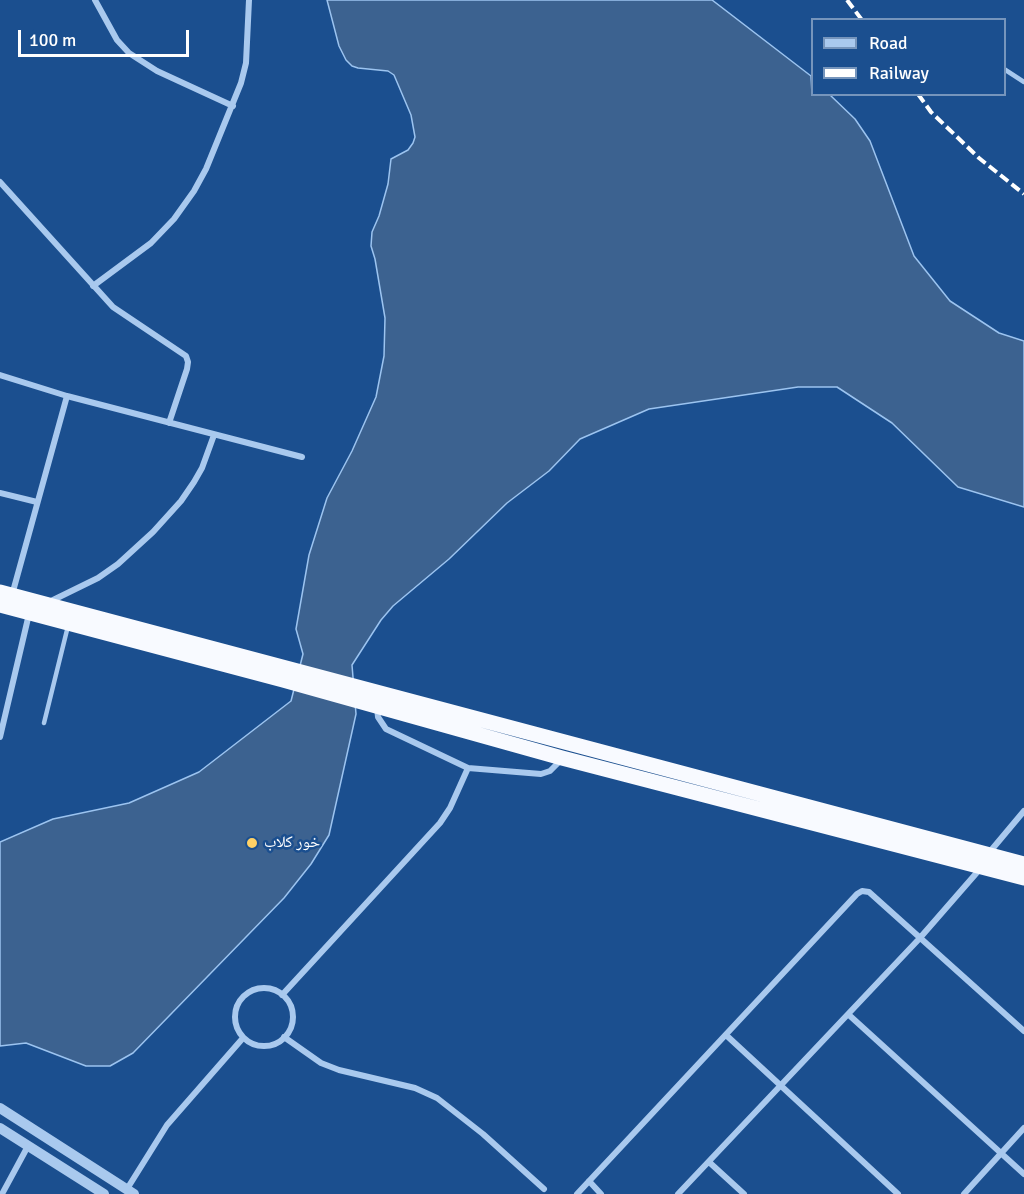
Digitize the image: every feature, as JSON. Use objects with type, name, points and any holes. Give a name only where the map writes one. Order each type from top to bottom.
[{"type":"highway","points":[[6,593],[45,603],[141,636],[284,674],[562,758],[985,861],[1024,864]]},
{"type":"highway","points":[[0,605],[69,624],[141,636]]},
{"type":"highway","points":[[373,700],[985,861],[1024,879]]},
{"type":"street","points":[[95,0],[117,40],[129,53],[157,71],[233,106]]},
{"type":"street","points":[[93,286],[151,243],[174,219],[206,169],[233,106],[246,63],[249,0]]},
{"type":"street","points":[[0,182],[113,307],[186,356],[187,369],[170,423]]},
{"type":"street","points":[[0,375],[67,396],[302,457]]},
{"type":"street","points":[[6,593],[37,502],[67,396]]},
{"type":"street","points":[[45,603],[98,578],[118,564],[153,532],[181,501],[194,482],[202,468],[214,435]]},
{"type":"street","points":[[0,493],[37,502]]},
{"type":"street","points":[[0,736],[30,613]]},
{"type":"street","points":[[373,700],[378,717],[386,729],[468,768],[541,774],[558,765],[562,758]]},
{"type":"street","points":[[282,995],[440,823],[450,808],[468,768]]},
{"type":"street","points":[[678,1194],[920,939],[1024,811]]},
{"type":"street","points":[[577,1194],[862,891],[869,892],[1024,1032]]},
{"type":"street","points":[[264,988],[282,995],[289,1004],[292,1016],[291,1027],[284,1037],[277,1043],[259,1046],[243,1038],[235,1021],[235,1011],[246,994],[264,988]]},
{"type":"street","points":[[849,1015],[1024,1174]]},
{"type":"street","points":[[726,1035],[898,1194]]},
{"type":"street","points":[[284,1037],[321,1063],[339,1070],[415,1088],[437,1098],[483,1134],[544,1189]]},
{"type":"street","points":[[0,1108],[130,1192],[167,1125],[243,1038]]},
{"type":"street","points":[[0,1128],[104,1194]]},
{"type":"street","points":[[964,1194],[1024,1128]]},
{"type":"street","points":[[2,1194],[28,1146]]},
{"type":"street","points":[[710,1162],[744,1194]]},
{"type":"street","points":[[589,1181],[601,1194]]},
{"type":"lane","points":[[1006,70],[1024,82]]},
{"type":"lane","points":[[44,723],[69,624]]},
{"type":"water","points":[[327,0],[712,0],[811,76],[811,96],[831,96],[855,119],[870,141],[914,256],[950,301],[999,333],[1024,341],[1024,507],[958,487],[892,423],[837,387],[798,387],[649,409],[580,439],[549,471],[507,503],[449,559],[393,606],[381,620],[352,665],[356,714],[329,835],[311,864],[284,898],[133,1053],[110,1066],[86,1066],[26,1043],[0,1046],[0,842],[53,819],[129,803],[199,772],[291,701],[303,654],[296,629],[309,555],[327,498],[352,451],[376,397],[384,356],[385,318],[371,246],[372,232],[388,184],[391,159],[408,150],[415,137],[411,115],[394,75],[388,71],[352,66],[339,46]]},
{"type":"railway","points":[[847,0],[860,18]]},
{"type":"railway","points":[[919,96],[931,112],[979,158],[1024,194]]},
{"type":"place","name":"خور كلاب","points":[[252,843]]}]
